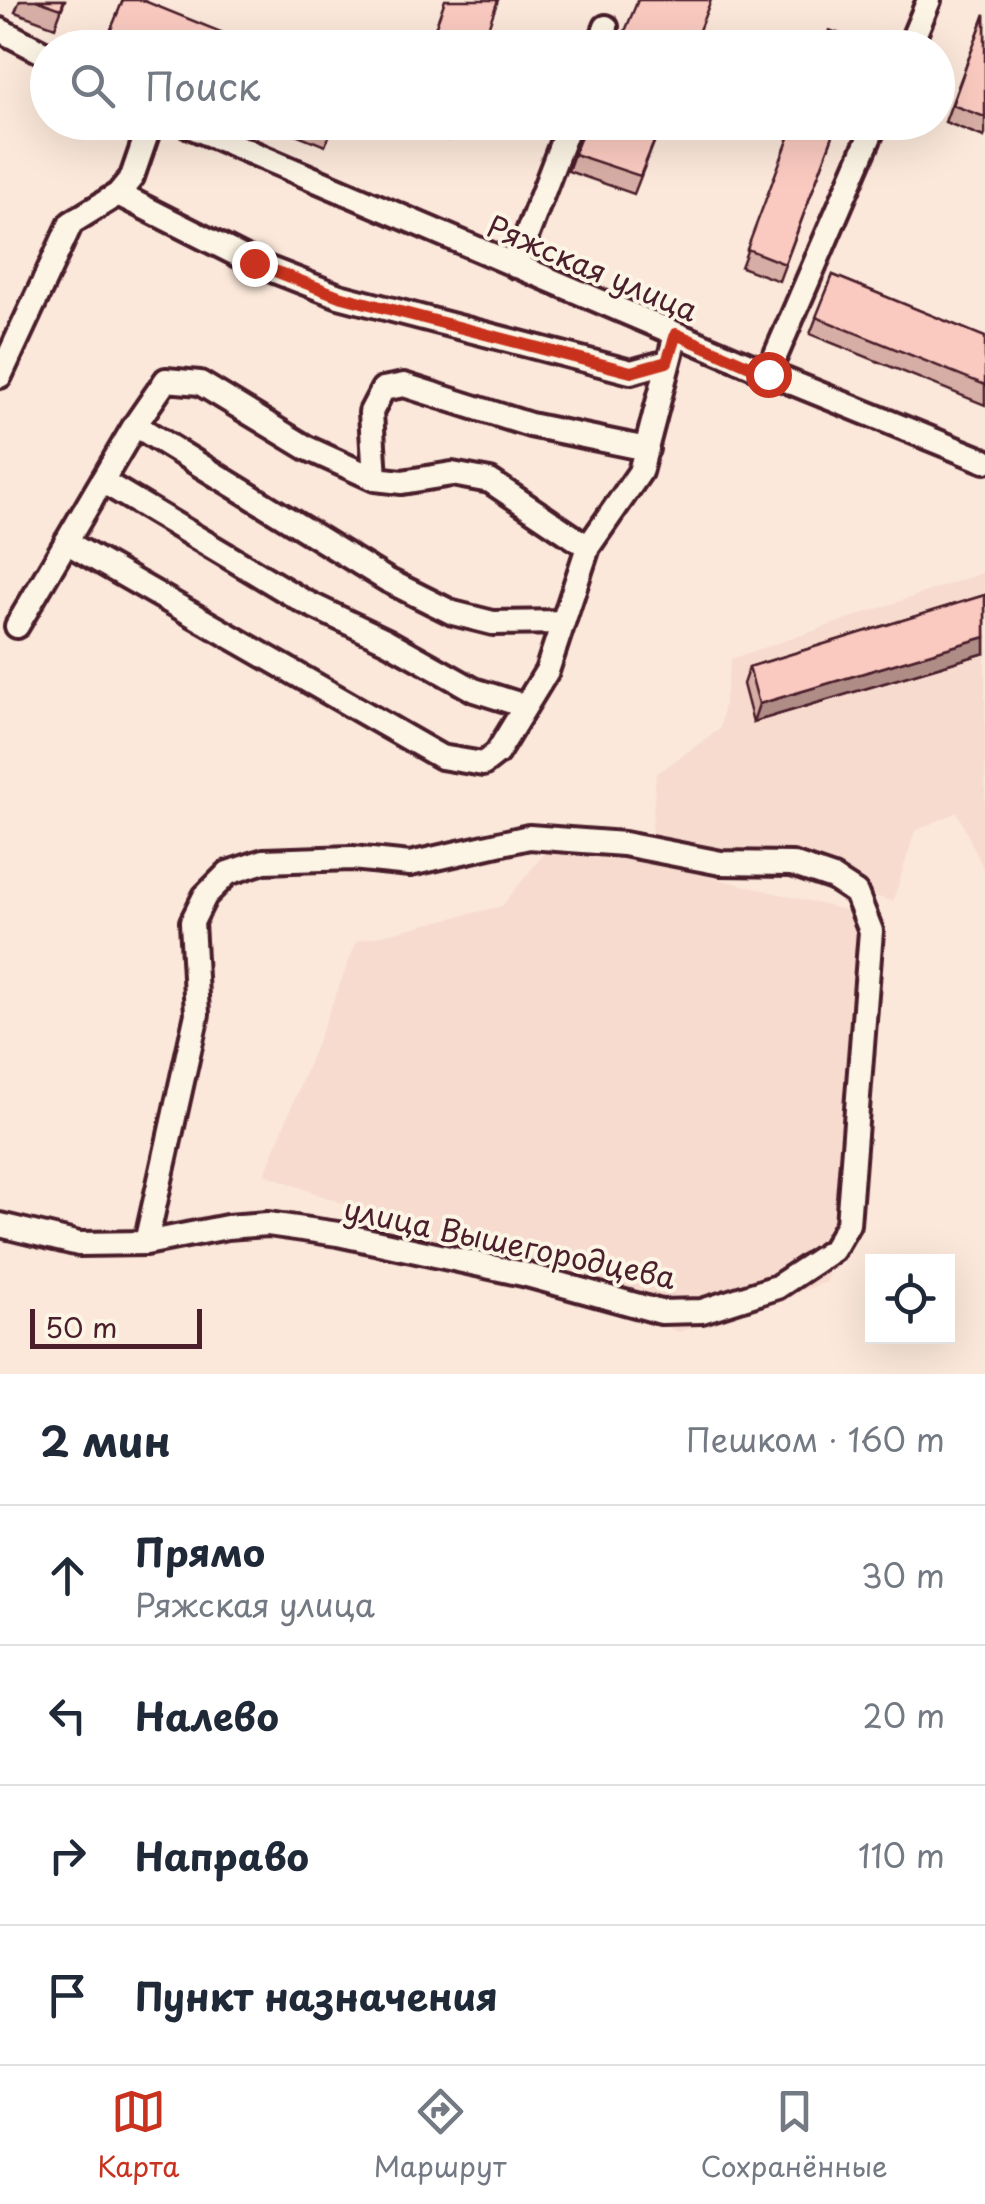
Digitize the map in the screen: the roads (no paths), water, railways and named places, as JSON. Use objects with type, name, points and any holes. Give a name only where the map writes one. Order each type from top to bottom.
[{"type":"street","points":[[916,30],[929,0]]},
{"type":"street","points":[[0,30],[30,46]]},
{"type":"street","points":[[0,376],[70,223],[118,194],[132,177],[145,140]]},
{"type":"street","name":"Ряжская улица","points":[[222,140],[768,374],[985,461]]},
{"type":"street","points":[[516,266],[563,140]]},
{"type":"street","points":[[768,374],[868,140]]},
{"type":"street","points":[[118,194],[254,263],[339,296],[631,372],[667,362]]},
{"type":"street","points":[[66,542],[441,758],[483,764],[497,753],[547,671],[588,547],[622,503],[647,450],[676,334]]},
{"type":"street","points":[[17,626],[134,425],[166,380],[182,378],[200,383],[307,448],[375,479],[402,482],[452,474],[490,480],[588,547]]},
{"type":"street","points":[[375,479],[371,412],[383,389],[404,385],[530,424],[647,450]]},
{"type":"street","points":[[134,425],[388,580],[453,614],[493,624],[563,622]]},
{"type":"street","points":[[102,481],[303,601],[388,641],[474,690],[525,706]]},
{"type":"street","name":"улица Вышегородцева","points":[[0,1225],[79,1244],[146,1243],[268,1224],[338,1234],[524,1274],[661,1312],[702,1311],[777,1287],[833,1250],[848,1224],[871,932],[856,893],[833,878],[792,864],[721,863],[624,844],[529,836],[410,864],[352,858],[264,861],[228,873],[205,896],[192,922],[197,1014],[146,1243]]}]
